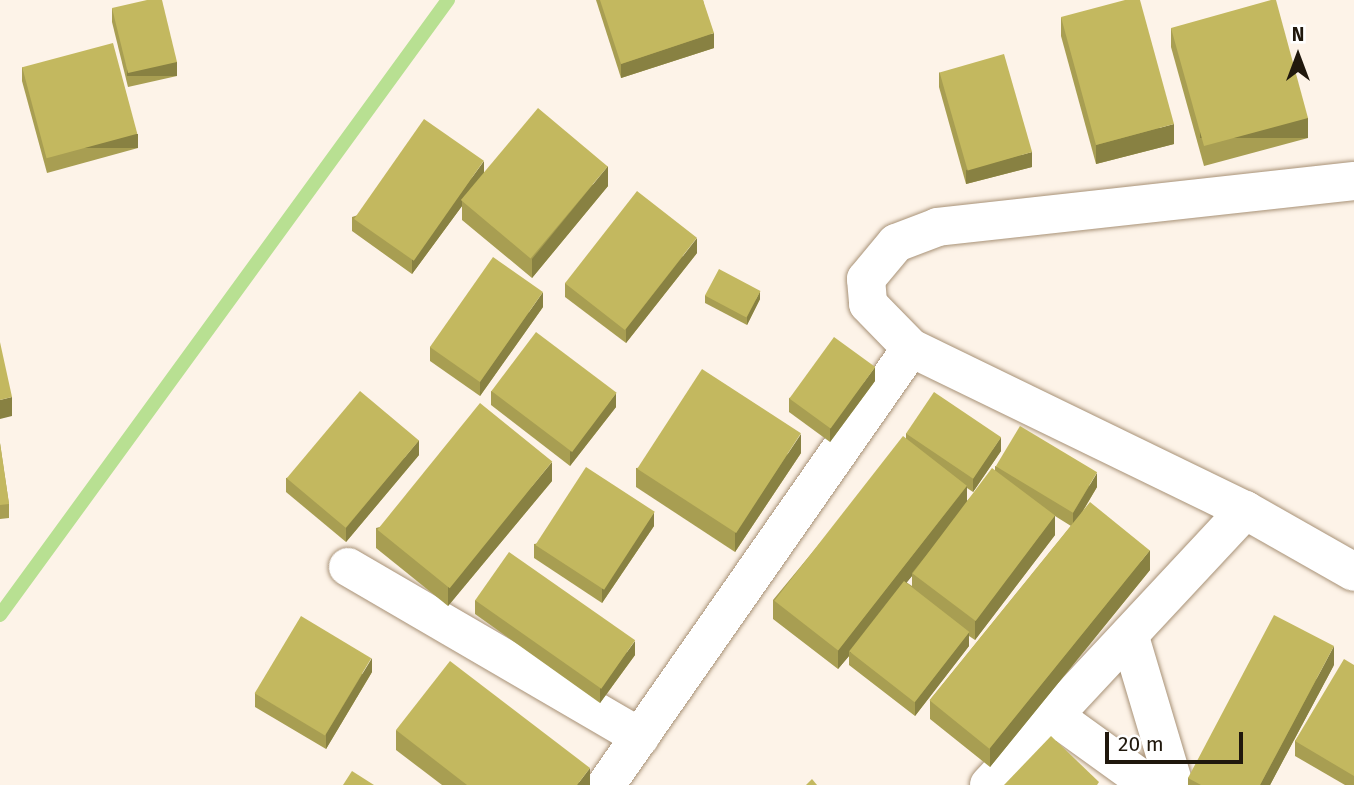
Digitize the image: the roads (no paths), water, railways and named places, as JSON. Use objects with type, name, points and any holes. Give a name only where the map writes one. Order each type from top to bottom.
[{"type":"street","points":[[1354,181],[938,227],[896,243],[866,279],[868,304],[911,348],[1245,510],[1354,572]]},
{"type":"street","points":[[606,785],[911,348]]},
{"type":"street","points":[[989,785],[1057,718],[1245,510]]},
{"type":"street","points":[[348,567],[640,737]]},
{"type":"street","points":[[1130,637],[1174,785]]},
{"type":"street","points":[[1057,718],[1150,785]]},
{"type":"waterway","points":[[0,615],[448,0]]}]
